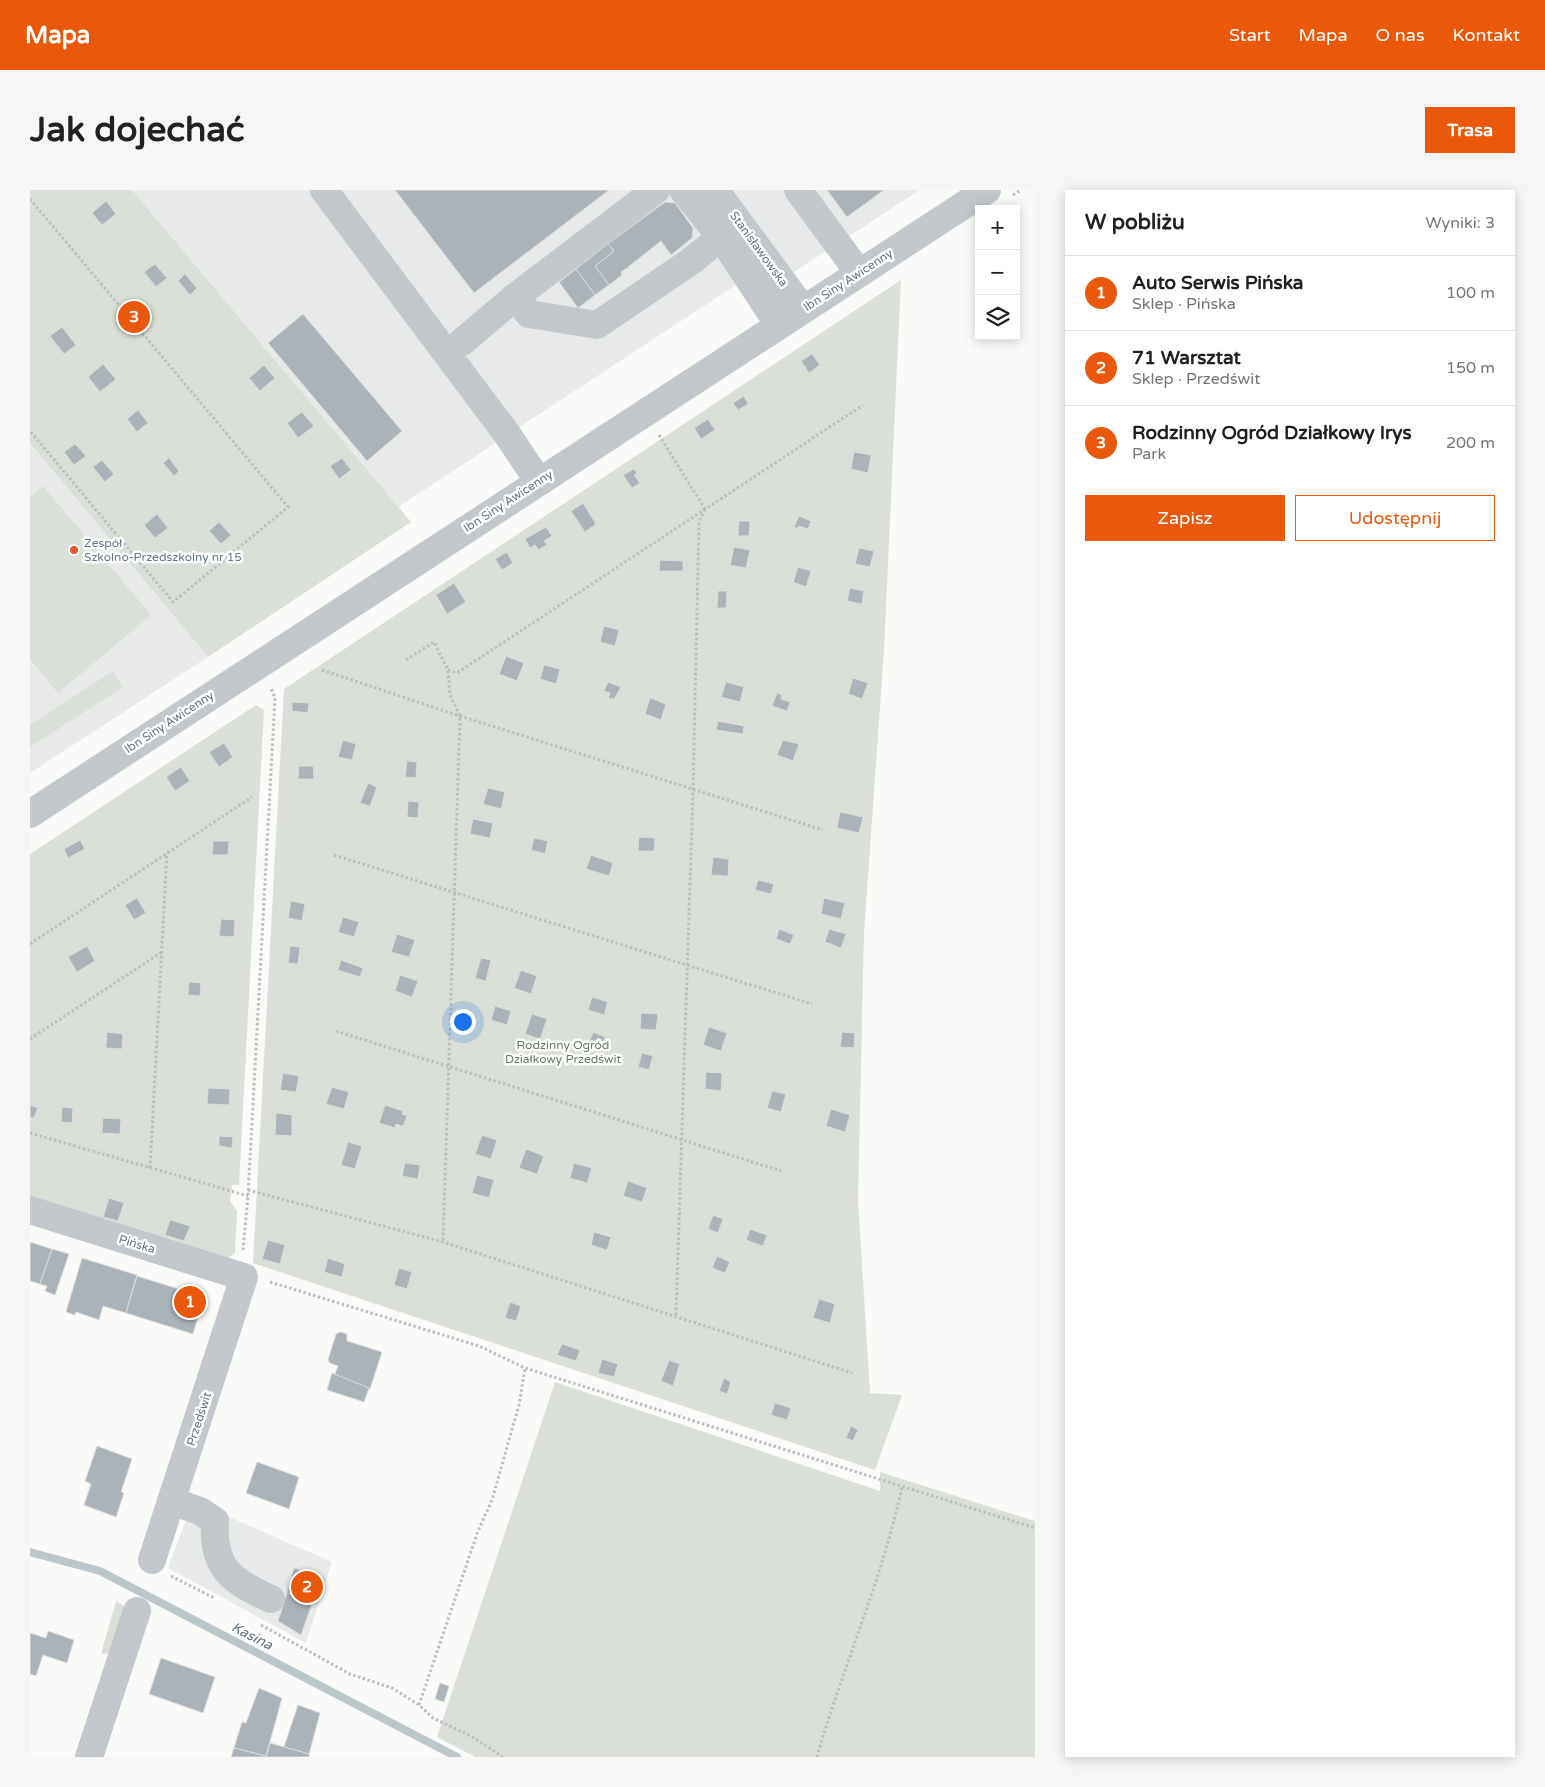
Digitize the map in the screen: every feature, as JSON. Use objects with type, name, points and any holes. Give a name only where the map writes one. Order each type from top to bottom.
[{"type":"street","points":[[324,190],[507,434],[539,482]]},
{"type":"street","points":[[462,342],[516,297],[656,190]]},
{"type":"street","points":[[683,190],[721,237],[779,325]]},
{"type":"street","name":"Stanisławowska","points":[[715,190],[803,309]]},
{"type":"street","points":[[798,190],[859,273]]},
{"type":"street","name":"Ibn Siny Awicenny","points":[[30,814],[987,190]]},
{"type":"street","points":[[516,297],[529,314],[597,325],[690,262],[721,237]]},
{"type":"street","name":"Pińska","points":[[30,1210],[244,1277]]},
{"type":"street","name":"Przedświt","points":[[160,1567],[171,1501],[244,1277]]},
{"type":"street","points":[[171,1501],[200,1511],[215,1521],[214,1538],[217,1555],[224,1569],[233,1579],[246,1588],[271,1600]]},
{"type":"street","points":[[89,1757],[137,1611]]},
{"type":"path","points":[[30,199],[288,507],[173,602],[30,431]]},
{"type":"path","points":[[448,670],[458,673],[862,405]]},
{"type":"path","points":[[645,412],[705,509]]},
{"type":"path","points":[[676,1315],[693,790],[699,522],[705,509]]},
{"type":"path","points":[[406,660],[434,642],[448,670],[450,695],[460,716],[443,1242]]},
{"type":"path","points":[[259,664],[269,681],[275,698],[248,1196],[242,1259],[244,1277],[275,1283],[479,1346],[525,1368],[902,1488],[1035,1528]]},
{"type":"path","points":[[322,670],[460,716],[822,830]]},
{"type":"path","points":[[30,944],[252,797]]},
{"type":"path","points":[[150,1168],[168,853]]},
{"type":"path","points":[[334,855],[812,1004]]},
{"type":"path","points":[[30,1039],[162,952]]},
{"type":"path","points":[[336,1031],[781,1171]]},
{"type":"path","points":[[30,1133],[248,1196]]},
{"type":"path","points":[[248,1190],[443,1242],[852,1372]]},
{"type":"path","points":[[419,1705],[478,1531],[492,1500],[519,1405],[525,1368]]},
{"type":"path","points":[[817,1757],[832,1703],[891,1538],[902,1488]]},
{"type":"path","points":[[160,1567],[221,1602]]},
{"type":"path","points":[[254,1621],[350,1674],[392,1688],[419,1705],[433,1718],[471,1736],[503,1757]]},
{"type":"shaded area","points":[[132,190],[703,190],[748,277],[398,507]]},
{"type":"shaded area","points":[[727,190],[920,190],[791,274]]},
{"type":"shaded area","name":"Zespół Szkolno-Przedszkolny nr 15","points":[[30,443],[208,657],[30,773]]},
{"type":"shaded area","points":[[193,1501],[332,1562],[306,1643],[168,1568]]},
{"type":"green space","points":[[30,190],[132,190],[411,522],[208,657],[30,443]]},
{"type":"green space","name":"Rodzinny Ogród Działkowy Przedświt","points":[[901,280],[884,650],[864,933],[858,1200],[870,1393],[902,1395],[875,1470],[253,1263],[284,689]]},
{"type":"green space","points":[[43,486],[151,615],[58,693],[30,659],[30,498]]},
{"type":"green space","points":[[113,671],[123,687],[30,747],[30,725]]},
{"type":"green space","points":[[256,705],[264,710],[239,1185],[232,1185],[230,1201],[237,1211],[235,1253],[226,1259],[30,1200],[30,854]]},
{"type":"green space","points":[[555,1382],[880,1491],[880,1472],[1035,1521],[1035,1757],[475,1757],[437,1737]]},
{"type":"green space","points":[[116,1601],[133,1612],[115,1653],[101,1654]]},
{"type":"building","points":[[395,190],[609,190],[474,293]]},
{"type":"building","points":[[827,190],[884,190],[847,217]]},
{"type":"building","points":[[106,201],[116,214],[102,225],[92,213]]},
{"type":"building","points":[[665,202],[675,203],[693,228],[692,238],[671,255],[661,241],[628,267],[628,270],[627,268],[621,272],[622,275],[609,285],[595,266],[614,251],[608,244]]},
{"type":"building","points":[[608,244],[614,251],[595,266],[609,285],[595,295],[576,269]]},
{"type":"building","points":[[155,264],[167,278],[156,287],[144,272]]},
{"type":"building","points":[[576,269],[595,295],[578,308],[559,282]]},
{"type":"building","points":[[185,274],[197,288],[190,295],[178,281]]},
{"type":"building","points":[[303,314],[402,431],[367,461],[268,343]]},
{"type":"building","points":[[62,327],[76,345],[64,354],[50,336]]},
{"type":"building","points":[[812,354],[820,365],[809,373],[801,361]]},
{"type":"building","points":[[103,364],[116,379],[100,392],[88,377]]},
{"type":"building","points":[[264,365],[275,378],[260,391],[249,378]]},
{"type":"building","points":[[744,396],[748,404],[738,410],[733,403]]},
{"type":"building","points":[[138,410],[148,423],[137,432],[127,419]]},
{"type":"building","points":[[302,412],[314,426],[298,438],[287,423]]},
{"type":"building","points":[[708,419],[715,430],[701,439],[694,428]]},
{"type":"building","points":[[75,444],[86,456],[74,465],[64,452]]},
{"type":"building","points":[[854,452],[871,455],[868,473],[851,469]]},
{"type":"building","points":[[169,458],[179,471],[174,476],[163,463]]},
{"type":"building","points":[[342,458],[351,470],[339,479],[330,466]]},
{"type":"building","points":[[102,460],[114,474],[105,482],[93,467]]},
{"type":"building","points":[[634,469],[637,473],[634,475],[640,483],[632,488],[623,475]]},
{"type":"building","points":[[583,503],[596,524],[585,532],[571,511]]},
{"type":"building","points":[[157,514],[168,528],[155,538],[144,525]]},
{"type":"building","points":[[799,516],[811,521],[808,529],[799,526],[798,528],[794,527]]},
{"type":"building","points":[[739,521],[750,521],[749,536],[738,536]]},
{"type":"building","points":[[219,522],[231,535],[221,544],[209,531]]},
{"type":"building","points":[[546,527],[552,536],[544,541],[547,545],[538,550],[535,545],[530,548],[525,539]]},
{"type":"building","points":[[734,547],[750,550],[746,568],[730,565]]},
{"type":"building","points":[[859,548],[874,551],[870,567],[855,564]]},
{"type":"building","points":[[507,552],[513,563],[502,570],[495,559]]},
{"type":"building","points":[[660,560],[683,561],[683,571],[659,571]]},
{"type":"building","points":[[798,567],[811,571],[806,587],[793,582]]},
{"type":"building","points":[[454,583],[466,602],[447,614],[436,595]]},
{"type":"building","points":[[850,588],[864,591],[862,604],[847,601]]},
{"type":"building","points":[[718,591],[727,591],[726,608],[717,608]]},
{"type":"building","points":[[604,626],[619,630],[615,646],[600,642]]},
{"type":"building","points":[[506,656],[524,663],[517,681],[499,674]]},
{"type":"building","points":[[544,665],[560,669],[556,684],[540,679]]},
{"type":"building","points":[[853,678],[868,683],[862,699],[848,694]]},
{"type":"building","points":[[608,682],[621,687],[614,699],[608,698],[610,693],[604,691]]},
{"type":"building","points":[[726,682],[744,687],[740,702],[721,697]]},
{"type":"building","points":[[777,693],[782,695],[781,699],[790,702],[787,711],[772,706]]},
{"type":"building","points":[[650,698],[666,704],[661,720],[645,714]]},
{"type":"building","points":[[292,702],[309,703],[308,713],[292,711]]},
{"type":"building","points":[[718,721],[744,726],[743,734],[716,730]]},
{"type":"building","points":[[343,740],[356,744],[352,760],[338,757]]},
{"type":"building","points":[[783,740],[799,744],[793,761],[777,755]]},
{"type":"building","points":[[224,743],[233,757],[219,767],[209,752]]},
{"type":"building","points":[[407,761],[417,762],[416,778],[405,777]]},
{"type":"building","points":[[299,766],[313,766],[314,779],[298,779]]},
{"type":"building","points":[[181,767],[190,781],[175,791],[166,777]]},
{"type":"building","points":[[368,783],[377,787],[370,806],[360,803]]},
{"type":"building","points":[[488,788],[505,792],[501,809],[483,804]]},
{"type":"building","points":[[408,801],[419,802],[418,818],[407,817]]},
{"type":"building","points":[[840,812],[863,817],[859,833],[837,828]]},
{"type":"building","points":[[473,819],[493,823],[490,838],[470,834]]},
{"type":"building","points":[[639,837],[655,838],[654,851],[638,851]]},
{"type":"building","points":[[534,838],[548,841],[545,854],[531,850]]},
{"type":"building","points":[[80,840],[85,849],[68,858],[64,849]]},
{"type":"building","points":[[213,841],[229,841],[228,855],[212,855]]},
{"type":"building","points":[[591,855],[613,863],[609,876],[586,869]]},
{"type":"building","points":[[713,857],[729,859],[728,876],[711,875]]},
{"type":"building","points":[[758,880],[774,884],[771,894],[755,890]]},
{"type":"building","points":[[137,898],[146,913],[134,920],[125,905]]},
{"type":"building","points":[[824,898],[845,903],[841,919],[821,914]]},
{"type":"building","points":[[291,901],[305,904],[302,921],[288,918]]},
{"type":"building","points":[[343,917],[359,922],[354,937],[338,932]]},
{"type":"building","points":[[221,919],[235,920],[234,937],[219,936]]},
{"type":"building","points":[[779,929],[794,935],[790,944],[776,939]]},
{"type":"building","points":[[829,929],[846,934],[841,948],[825,942]]},
{"type":"building","points":[[397,934],[415,940],[409,957],[391,952]]},
{"type":"building","points":[[87,946],[95,961],[77,972],[68,957]]},
{"type":"building","points":[[290,946],[300,947],[298,964],[288,963]]},
{"type":"building","points":[[481,958],[491,960],[486,981],[475,978]]},
{"type":"building","points":[[341,960],[363,968],[360,977],[338,970]]},
{"type":"building","points":[[521,970],[537,976],[531,994],[514,988]]},
{"type":"building","points":[[400,975],[418,981],[412,997],[395,991]]},
{"type":"building","points":[[189,982],[201,983],[200,996],[188,995]]},
{"type":"building","points":[[592,997],[608,1002],[604,1015],[588,1010]]},
{"type":"building","points":[[495,1006],[511,1011],[507,1025],[491,1020]]},
{"type":"building","points":[[641,1013],[658,1014],[656,1030],[640,1029]]},
{"type":"building","points":[[532,1014],[547,1019],[540,1039],[525,1034]]},
{"type":"building","points":[[709,1027],[727,1033],[721,1051],[703,1045]]},
{"type":"building","points":[[107,1032],[123,1034],[122,1049],[106,1048]]},
{"type":"building","points":[[593,1032],[605,1037],[600,1051],[588,1046]]},
{"type":"building","points":[[842,1032],[855,1033],[854,1048],[840,1047]]},
{"type":"building","points":[[642,1053],[653,1056],[649,1070],[638,1067]]},
{"type":"building","points":[[706,1072],[722,1073],[721,1091],[705,1089]]},
{"type":"building","points":[[283,1073],[299,1076],[296,1092],[280,1090]]},
{"type":"building","points":[[332,1087],[349,1092],[344,1109],[326,1104]]},
{"type":"building","points":[[208,1088],[230,1089],[229,1105],[207,1104]]},
{"type":"building","points":[[772,1091],[786,1094],[781,1112],[767,1108]]},
{"type":"building","points":[[30,1105],[38,1108],[34,1118],[30,1117]]},
{"type":"building","points":[[385,1105],[403,1111],[402,1114],[407,1116],[403,1126],[396,1124],[395,1128],[379,1123]]},
{"type":"building","points":[[62,1107],[73,1108],[72,1123],[61,1122]]},
{"type":"building","points":[[831,1109],[850,1115],[845,1132],[826,1126]]},
{"type":"building","points":[[276,1113],[292,1115],[292,1136],[275,1135]]},
{"type":"building","points":[[103,1118],[121,1119],[120,1134],[102,1133]]},
{"type":"building","points":[[482,1135],[497,1140],[491,1159],[475,1154]]},
{"type":"building","points":[[219,1136],[233,1137],[232,1148],[219,1146]]},
{"type":"building","points":[[348,1142],[362,1146],[355,1169],[341,1165]]},
{"type":"building","points":[[526,1149],[544,1156],[537,1174],[519,1168]]},
{"type":"building","points":[[405,1163],[420,1165],[418,1179],[402,1176]]},
{"type":"building","points":[[574,1163],[592,1168],[587,1183],[570,1178]]},
{"type":"building","points":[[477,1175],[494,1180],[489,1198],[472,1193]]},
{"type":"building","points":[[628,1181],[647,1188],[642,1202],[623,1196]]},
{"type":"building","points":[[109,1198],[124,1203],[118,1221],[103,1217]]},
{"type":"building","points":[[713,1215],[723,1219],[718,1233],[708,1229]]},
{"type":"building","points":[[170,1220],[190,1226],[184,1241],[165,1235]]},
{"type":"building","points":[[750,1229],[767,1235],[763,1246],[746,1240]]},
{"type":"building","points":[[594,1232],[611,1237],[607,1250],[591,1245]]},
{"type":"building","points":[[268,1240],[285,1245],[280,1264],[262,1259]]},
{"type":"building","points":[[30,1242],[52,1249],[40,1284],[30,1281]]},
{"type":"building","points":[[52,1249],[69,1254],[55,1295],[45,1291],[47,1286],[40,1284]]},
{"type":"building","points":[[717,1256],[730,1262],[725,1273],[712,1268]]},
{"type":"building","points":[[82,1258],[137,1275],[126,1313],[103,1306],[99,1320],[76,1312],[75,1315],[66,1312]]},
{"type":"building","points":[[328,1258],[345,1264],[342,1277],[324,1272]]},
{"type":"building","points":[[399,1268],[412,1272],[407,1289],[394,1285]]},
{"type":"building","points":[[137,1276],[204,1297],[193,1334],[126,1313]]},
{"type":"building","points":[[819,1299],[835,1304],[830,1323],[813,1318]]},
{"type":"building","points":[[510,1302],[521,1306],[516,1321],[505,1318]]},
{"type":"building","points":[[340,1332],[347,1334],[347,1341],[382,1352],[370,1389],[334,1376],[338,1366],[330,1363],[328,1360],[336,1334]]},
{"type":"building","points":[[562,1344],[580,1350],[576,1361],[557,1355]]},
{"type":"building","points":[[602,1359],[618,1364],[614,1377],[598,1373]]},
{"type":"building","points":[[669,1360],[680,1364],[673,1386],[661,1381]]},
{"type":"building","points":[[332,1373],[369,1388],[364,1402],[327,1390]]},
{"type":"building","points":[[724,1378],[731,1382],[727,1394],[719,1391]]},
{"type":"building","points":[[775,1403],[791,1408],[787,1420],[771,1415]]},
{"type":"building","points":[[851,1426],[858,1430],[853,1441],[846,1438]]},
{"type":"building","points":[[97,1446],[132,1459],[121,1492],[124,1493],[116,1517],[84,1505],[91,1484],[85,1481]]},
{"type":"building","points":[[257,1462],[299,1477],[289,1509],[246,1493]]},
{"type":"building","points":[[294,1568],[320,1577],[313,1601],[287,1593]]},
{"type":"building","points":[[287,1593],[313,1601],[301,1635],[278,1621]]},
{"type":"building","points":[[48,1631],[74,1640],[67,1663],[43,1655],[36,1676],[30,1674],[30,1633],[46,1638]]},
{"type":"building","points":[[161,1658],[215,1677],[203,1713],[149,1694]]},
{"type":"building","points":[[440,1683],[449,1686],[444,1702],[435,1699]]},
{"type":"building","points":[[259,1688],[282,1698],[266,1756],[234,1748],[242,1722],[246,1723]]},
{"type":"building","points":[[298,1705],[320,1713],[309,1754],[284,1747]]},
{"type":"building","points":[[270,1743],[309,1754],[309,1757],[266,1757]]},
{"type":"building","points":[[234,1748],[266,1756],[266,1757],[231,1757]]},
{"type":"waterway","name":"Kasina","points":[[30,1552],[100,1571],[457,1757]]},
{"type":"place","name":"Rodzinny Ogród Działkowy Irys","points":[[134,317]]},
{"type":"place","name":"Zespół Szkolno-Przedszkolny nr 15","points":[[74,550]]},
{"type":"place","name":"Auto Serwis Pińska","points":[[190,1302]]},
{"type":"place","name":"71 Warsztat","points":[[307,1587]]}]
